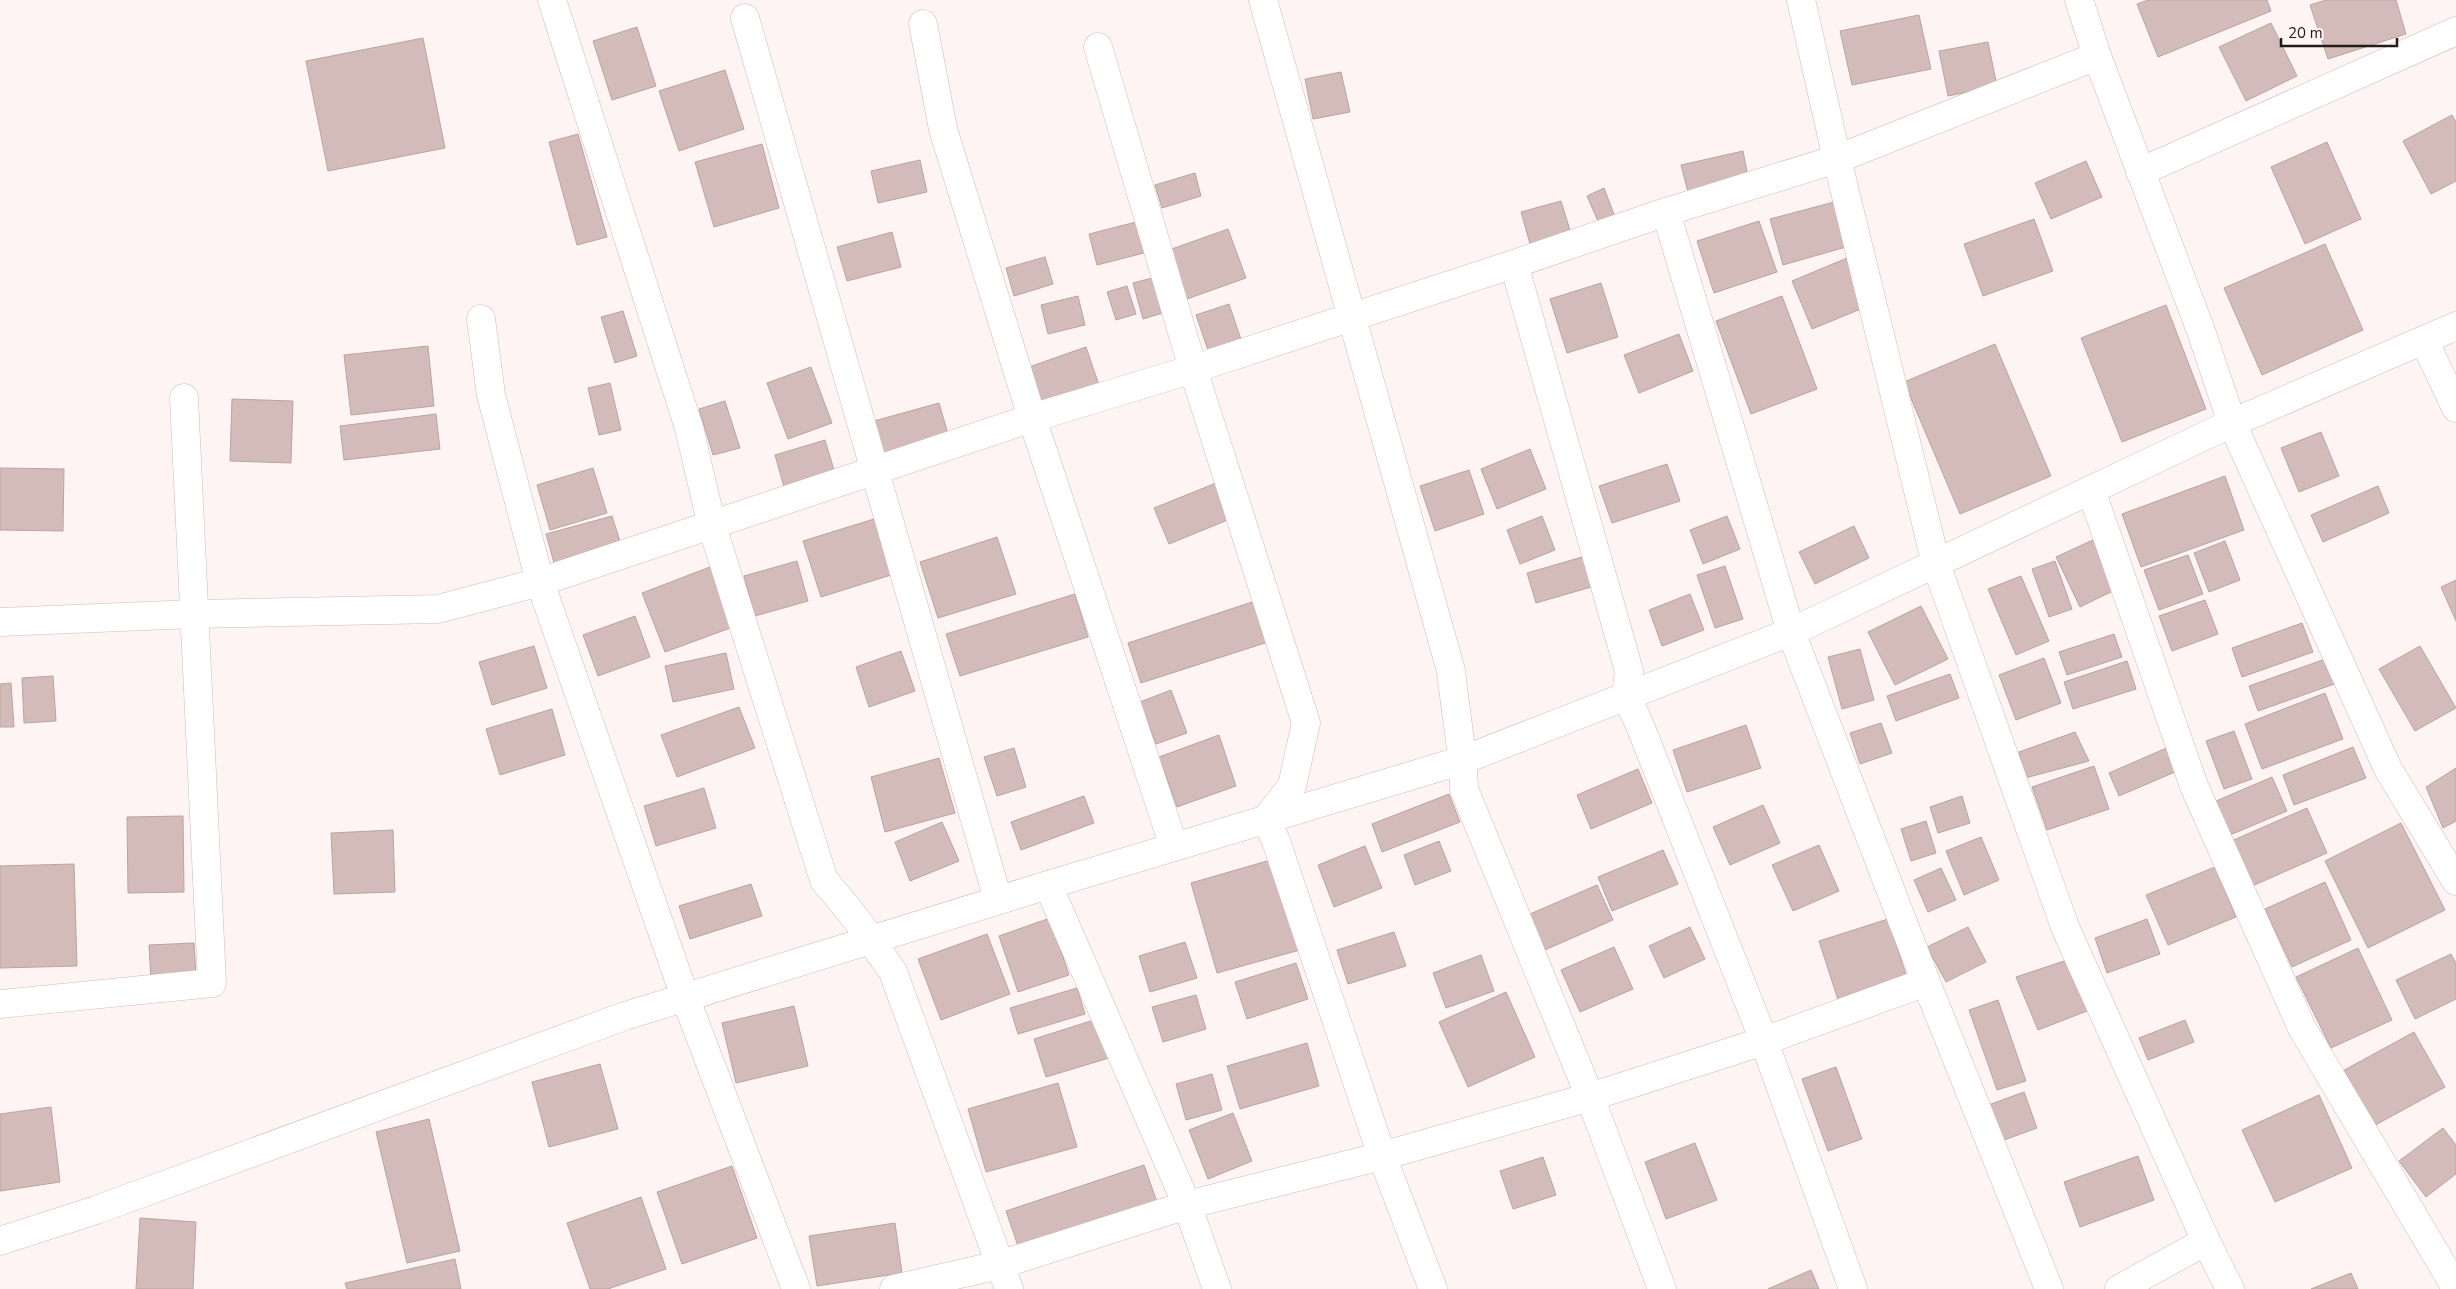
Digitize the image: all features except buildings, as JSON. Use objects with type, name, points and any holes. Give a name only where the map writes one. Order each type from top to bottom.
[{"type":"street","points":[[552,0],[689,428],[712,526],[824,880],[893,972],[1004,1277]]},
{"type":"street","points":[[1263,0],[1451,671],[1458,733],[1464,760],[1464,789],[1590,1097],[1662,1289]]},
{"type":"street","points":[[1801,0],[1837,159],[1936,564],[2065,927],[2206,1242],[2230,1289]]},
{"type":"street","points":[[2079,0],[2097,56],[2201,332],[2232,423],[2388,769],[2456,881]]},
{"type":"street","points":[[745,18],[998,900]]},
{"type":"street","points":[[923,24],[943,130],[1032,418],[1174,847]]},
{"type":"street","points":[[2140,172],[2456,31]]},
{"type":"street","points":[[1098,47],[1193,369],[1306,723],[1292,786],[1266,819]]},
{"type":"street","points":[[0,622],[194,614],[438,608],[540,582],[1032,418],[1193,369],[1666,212],[1837,159],[2097,56]]},
{"type":"street","points":[[1666,212],[1791,632],[1926,982],[2049,1289]]},
{"type":"street","points":[[1514,264],[1629,671],[1626,696],[1639,723],[1764,1041],[1853,1289]]},
{"type":"street","points":[[481,319],[491,395],[540,582],[685,997],[796,1289]]},
{"type":"street","points":[[0,1241],[96,1210],[625,1016],[998,900],[1464,760],[1791,632],[2232,423],[2456,326]]},
{"type":"street","points":[[2424,340],[2456,408]]},
{"type":"street","points":[[0,1004],[212,983],[184,398]]},
{"type":"street","points":[[2092,490],[2194,786],[2302,1028],[2456,1288]]},
{"type":"street","points":[[1266,819],[1276,841],[1382,1156],[1433,1289]]},
{"type":"street","points":[[1048,885],[1187,1205],[1218,1289]]},
{"type":"street","points":[[894,1289],[1004,1277],[1187,1205],[1382,1156],[1590,1097],[1764,1041],[1926,982]]},
{"type":"street","points":[[2119,1289],[2206,1242]]}]
